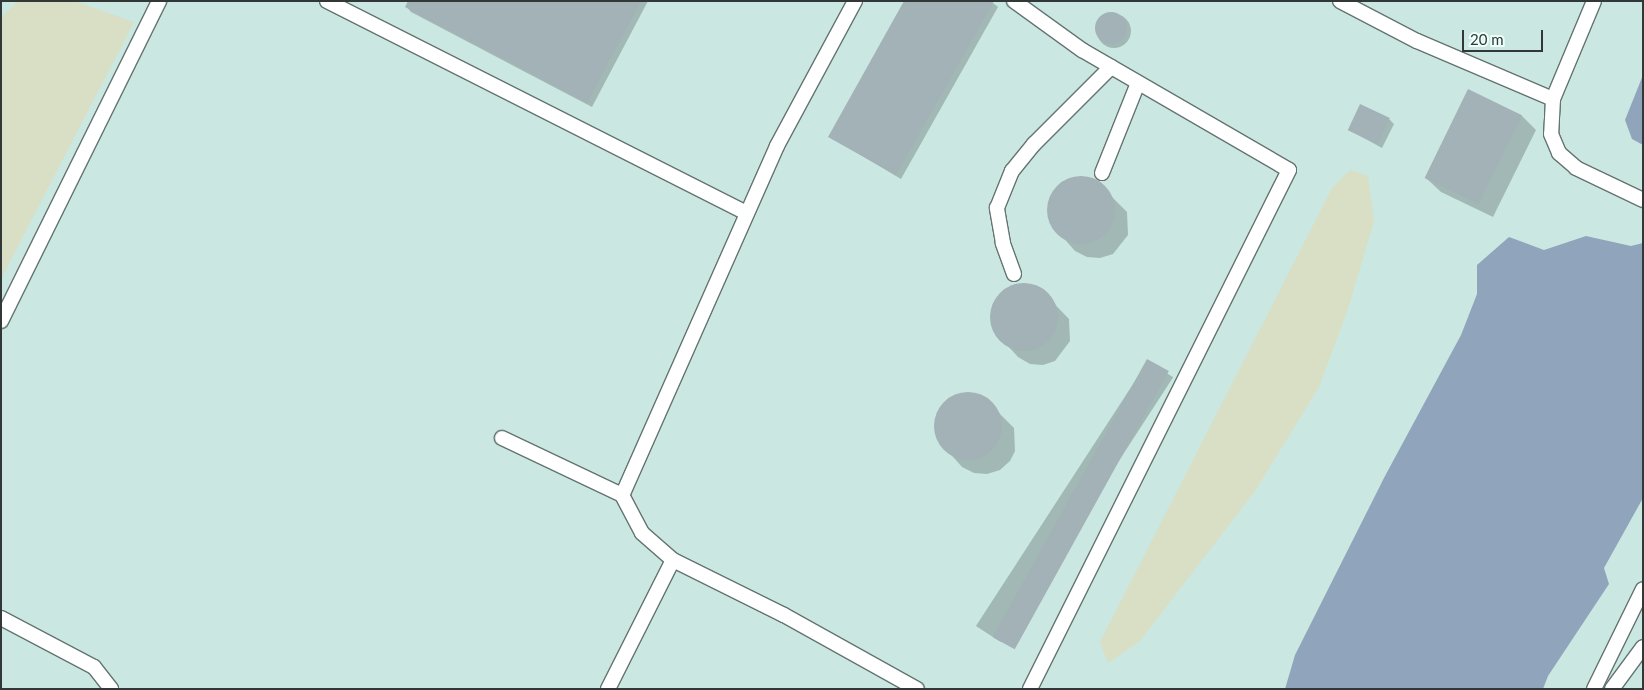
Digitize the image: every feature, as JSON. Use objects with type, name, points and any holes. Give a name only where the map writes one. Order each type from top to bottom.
[{"type":"lane","points":[[1,321],[159,1]]},
{"type":"lane","points":[[328,1],[747,213]]},
{"type":"lane","points":[[622,495],[777,146],[855,1]]},
{"type":"lane","points":[[1014,1],[1111,67],[1289,170],[1030,689]]},
{"type":"lane","points":[[1340,1],[1417,41],[1553,99]]},
{"type":"lane","points":[[1594,1],[1553,99],[1551,134],[1559,153],[1576,168],[1643,200]]},
{"type":"lane","points":[[1014,274],[1002,243],[997,208],[1012,171],[1034,144],[1111,67]]},
{"type":"lane","points":[[1102,173],[1138,83]]},
{"type":"lane","points":[[502,438],[622,495],[642,533],[674,560],[784,615],[917,689]]},
{"type":"lane","points":[[608,689],[674,560]]},
{"type":"lane","points":[[1594,689],[1643,589]]},
{"type":"lane","points":[[1,618],[94,666],[111,689]]},
{"type":"lane","points":[[1612,689],[1643,647]]},
{"type":"shaded area","points":[[1,1],[1643,1],[1643,689],[1,689]]},
{"type":"shaded area","points":[[18,1],[74,1],[134,22],[1,279],[1,17]]},
{"type":"shaded area","points":[[1350,170],[1368,176],[1374,221],[1348,309],[1319,387],[1255,491],[1140,641],[1108,663],[1100,642],[1332,188]]},
{"type":"water","points":[[1643,75],[1643,145],[1632,139],[1625,120]]},
{"type":"water","points":[[1586,236],[1631,246],[1643,243],[1643,498],[1604,568],[1609,584],[1548,676],[1543,689],[1285,689],[1295,655],[1385,476],[1461,335],[1477,294],[1477,265],[1509,237],[1544,250]]},
{"type":"building","points":[[408,1],[641,1],[587,103],[405,7]]},
{"type":"building","points":[[904,1],[994,1],[896,175],[828,137]]},
{"type":"building","points":[[1111,12],[1117,13],[1122,17],[1126,22],[1126,34],[1122,39],[1117,43],[1111,44],[1105,43],[1100,39],[1096,34],[1095,28],[1096,22],[1100,17],[1105,13]]},
{"type":"building","points":[[1468,89],[1522,115],[1479,204],[1425,178]]},
{"type":"building","points":[[1360,104],[1390,118],[1378,144],[1348,130]]},
{"type":"building","points":[[1081,176],[1094,179],[1105,186],[1112,197],[1115,210],[1112,223],[1105,234],[1094,241],[1081,244],[1068,241],[1057,234],[1050,223],[1047,210],[1050,197],[1057,186],[1068,179]]},
{"type":"building","points":[[1024,283],[1037,286],[1048,293],[1055,304],[1058,317],[1055,330],[1048,341],[1037,348],[1024,351],[1011,348],[1000,341],[993,330],[990,317],[993,304],[1000,293],[1011,286]]},
{"type":"building","points":[[1147,359],[1169,371],[1015,649],[993,637]]},
{"type":"building","points":[[968,392],[981,395],[992,402],[999,413],[1002,426],[999,439],[992,450],[981,457],[968,460],[955,457],[944,450],[937,439],[934,426],[937,413],[944,402],[955,395]]}]
